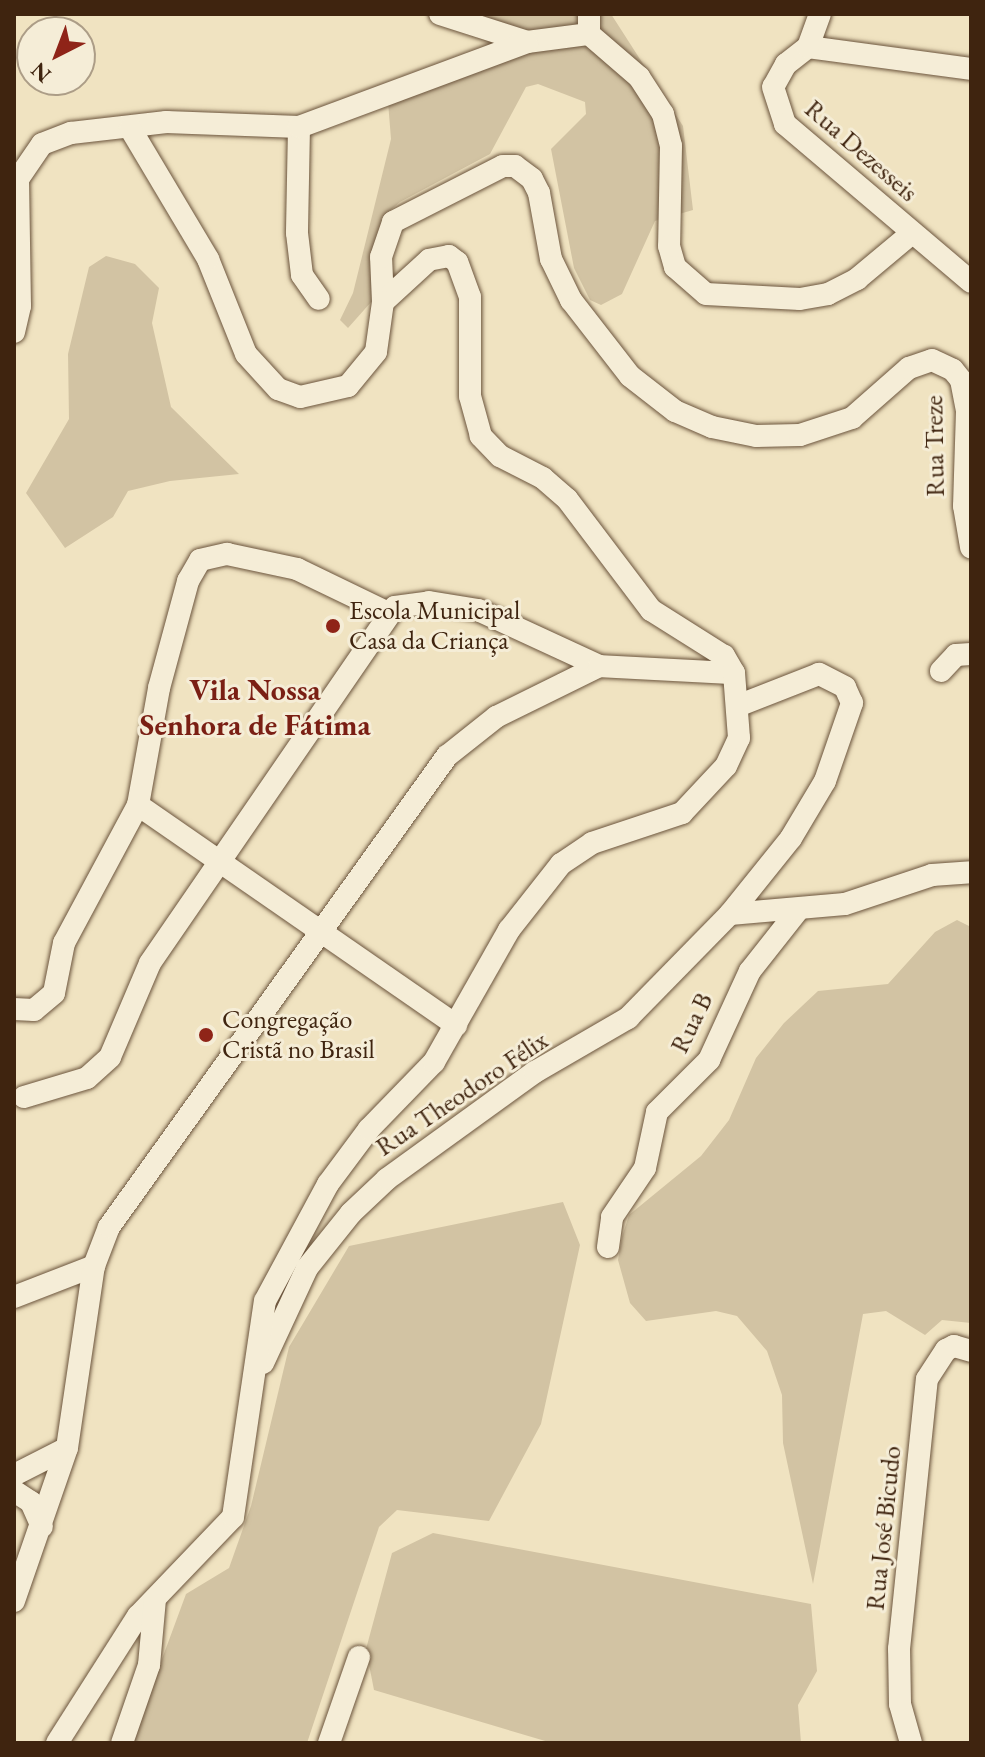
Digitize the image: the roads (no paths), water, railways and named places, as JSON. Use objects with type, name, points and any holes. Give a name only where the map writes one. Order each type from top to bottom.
[{"type":"street","points":[[440,14],[527,42]]},
{"type":"street","points":[[820,14],[808,47],[971,69]]},
{"type":"street","points":[[14,332],[20,306],[17,198],[23,167],[51,139],[166,122],[299,127],[527,42],[589,24],[639,77],[663,114],[671,146],[669,246],[675,267],[706,294],[784,299],[828,294],[857,279],[912,233]]},
{"type":"street","name":"Rua Dezesseis","points":[[808,47],[786,64],[773,87],[780,116],[971,282]]},
{"type":"street","points":[[299,127],[297,233],[302,275],[319,299]]},
{"type":"street","points":[[57,1743],[129,1628],[233,1517],[258,1375],[259,1326],[288,1252],[351,1151],[434,1062],[509,930],[561,864],[592,843],[666,822],[703,794],[735,750],[740,705],[734,673],[719,650],[651,610],[567,499],[489,447],[470,396],[467,279],[449,256],[417,268],[383,302],[376,352],[348,386],[300,397],[278,389],[246,354],[208,259],[130,128]]},
{"type":"street","name":"Rua Treze","points":[[383,302],[381,257],[393,222],[503,166],[515,166],[532,179],[539,193],[551,259],[571,300],[630,376],[675,411],[741,433],[800,435],[852,418],[909,368],[932,360],[953,370],[965,393],[964,506],[971,547]]},
{"type":"street","points":[[14,1009],[34,1010],[54,993],[64,943],[138,805],[159,688],[188,581],[200,560],[227,554],[297,569],[388,613]]},
{"type":"street","points":[[24,1097],[87,1078],[104,1065],[118,1046],[150,963],[388,613],[413,602],[478,610],[599,666],[734,673]]},
{"type":"street","points":[[941,671],[956,655],[971,654]]},
{"type":"street","points":[[14,1601],[67,1448],[94,1266],[128,1195],[176,1139],[447,756],[496,717],[599,666]]},
{"type":"street","name":"Rua Theodoro Félix","points":[[258,1375],[289,1299],[325,1242],[351,1213],[387,1179],[535,1072],[628,1018],[730,914],[791,838],[825,781],[852,703],[845,687],[819,674],[740,705]]},
{"type":"street","points":[[138,805],[218,863],[324,933],[452,1032]]},
{"type":"street","points":[[730,914],[845,904],[932,875],[971,872]]},
{"type":"street","name":"Rua B","points":[[608,1247],[612,1217],[645,1168],[657,1112],[709,1060],[750,971],[799,909]]},
{"type":"street","points":[[14,1297],[94,1266]]},
{"type":"street","name":"Rua José Bicudo","points":[[911,1743],[900,1704],[899,1649],[927,1379],[946,1350],[954,1346],[971,1351]]},
{"type":"street","points":[[14,1475],[67,1448]]},
{"type":"street","points":[[14,1491],[31,1502],[42,1527]]},
{"type":"street","points":[[122,1743],[149,1665],[155,1599]]},
{"type":"street","points":[[329,1743],[359,1657]]},
{"type":"place","name":"Escola Municipal Casa da Criança","points":[[333,626]]},
{"type":"place","name":"Congregação Cristã no Brasil","points":[[206,1035]]},
{"type":"district","name":"Vila Nossa Senhora de Fátima","points":[[255,707]]}]
